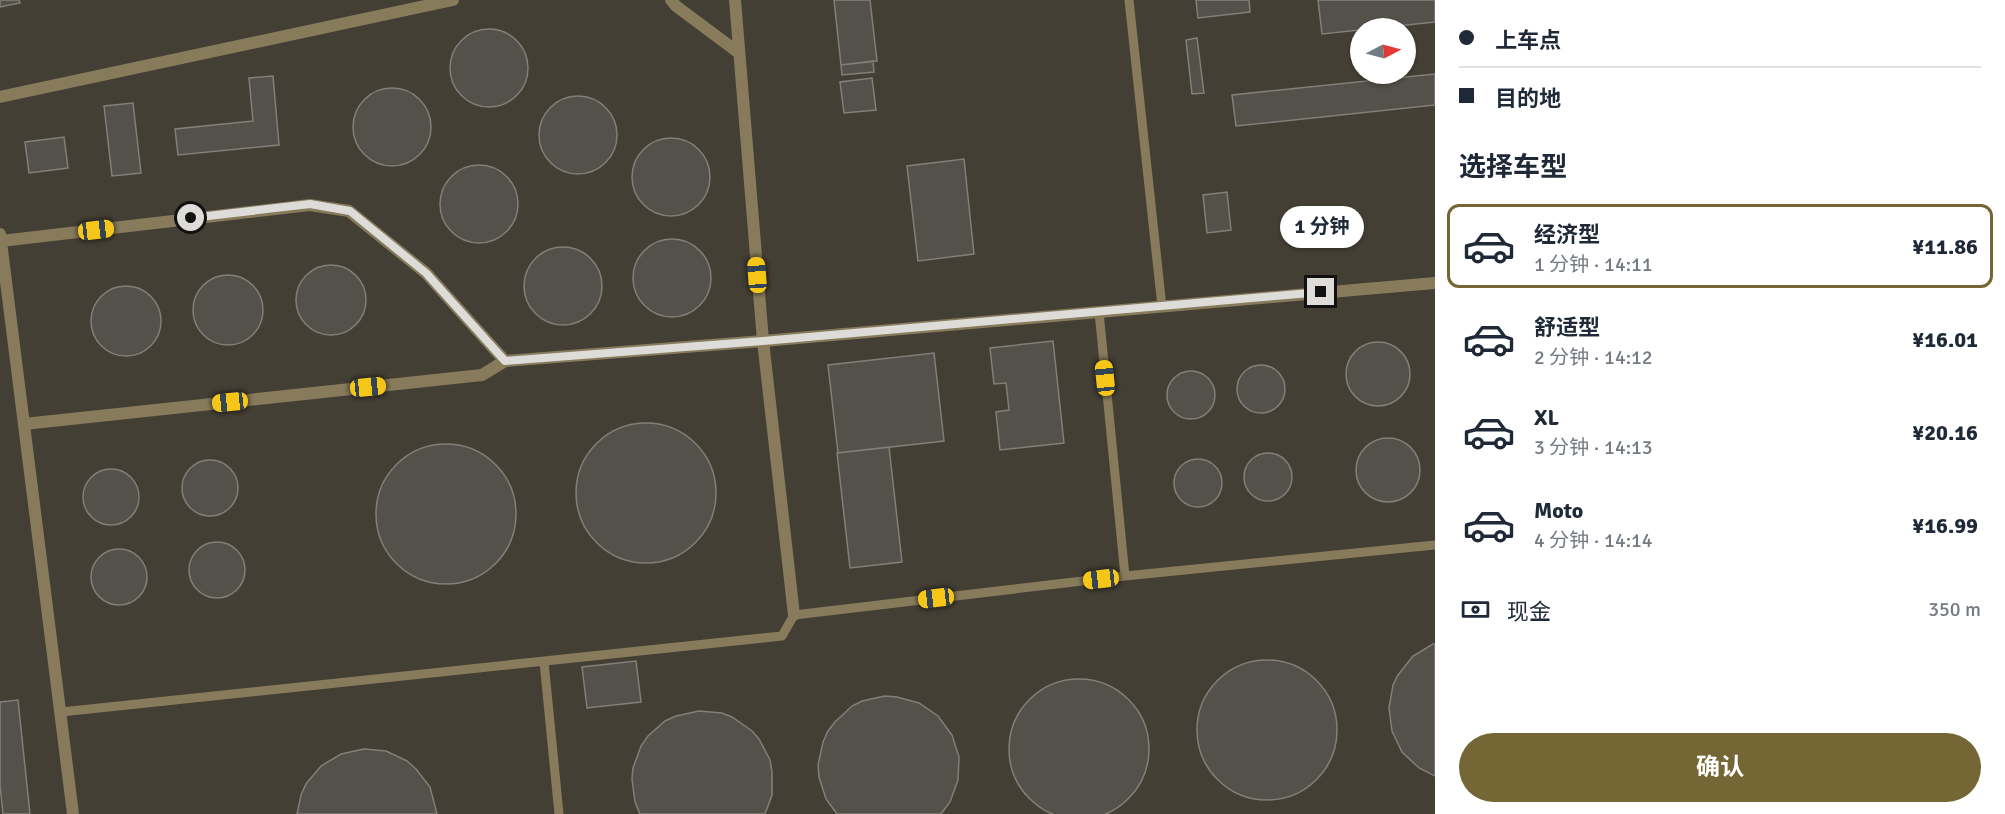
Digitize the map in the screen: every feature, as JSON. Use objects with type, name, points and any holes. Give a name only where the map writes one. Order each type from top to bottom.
[{"type":"street","points":[[0,97],[453,0]]},
{"type":"street","points":[[671,0],[740,53]]},
{"type":"street","points":[[735,0],[763,341],[794,615]]},
{"type":"street","points":[[73,814],[1,238],[310,204],[350,211],[426,273],[505,361]]},
{"type":"street","points":[[24,424],[482,375],[505,361],[1435,283]]},
{"type":"lane","points":[[1129,0],[1162,307]]},
{"type":"lane","points":[[1098,312],[1125,576]]},
{"type":"lane","points":[[61,712],[782,636],[794,615],[1125,576],[1435,545]]},
{"type":"lane","points":[[544,662],[559,814]]},
{"type":"shaded area","points":[[0,0],[1435,0],[1435,814],[0,814]]},
{"type":"building","points":[[0,0],[19,0],[20,3],[0,7]]},
{"type":"building","points":[[834,0],[870,0],[877,61],[841,65]]},
{"type":"building","points":[[1196,0],[1249,0],[1250,12],[1198,18]]},
{"type":"building","points":[[1318,0],[1435,0],[1435,22],[1416,24],[1416,18],[1350,18],[1350,31],[1322,34]]},
{"type":"building","points":[[481,29],[497,29],[511,35],[522,46],[528,60],[528,76],[522,90],[511,101],[497,107],[481,107],[467,101],[456,90],[450,76],[450,60],[456,46],[467,35]]},
{"type":"building","points":[[1197,38],[1204,93],[1192,94],[1186,40]]},
{"type":"building","points":[[873,61],[874,72],[842,75],[841,65]]},
{"type":"building","points":[[1435,74],[1435,105],[1236,126],[1232,95],[1350,83],[1416,84],[1416,76]]},
{"type":"building","points":[[273,76],[279,145],[178,155],[175,129],[253,121],[249,78]]},
{"type":"building","points":[[872,78],[876,110],[844,113],[840,82]]},
{"type":"building","points":[[384,88],[400,88],[414,94],[425,105],[431,119],[431,135],[425,149],[414,160],[400,166],[384,166],[370,160],[359,149],[353,135],[353,119],[359,105],[370,94]]},
{"type":"building","points":[[570,96],[586,96],[600,102],[611,113],[617,127],[617,143],[611,157],[600,168],[586,174],[570,174],[556,168],[545,157],[539,143],[539,127],[545,113],[556,102]]},
{"type":"building","points":[[133,103],[141,173],[112,176],[104,106]]},
{"type":"building","points":[[64,137],[68,168],[29,173],[25,142]]},
{"type":"building","points":[[663,138],[679,138],[693,144],[704,155],[710,169],[710,185],[704,199],[693,210],[679,216],[663,216],[649,210],[638,199],[632,185],[632,169],[638,155],[649,144]]},
{"type":"building","points":[[964,159],[974,254],[918,261],[907,166]]},
{"type":"building","points":[[471,165],[487,165],[501,171],[512,182],[518,196],[518,212],[512,226],[501,237],[487,243],[471,243],[457,237],[446,226],[440,212],[440,196],[446,182],[457,171]]},
{"type":"building","points":[[1227,192],[1231,230],[1207,233],[1203,195]]},
{"type":"building","points":[[1325,214],[1327,225],[1310,227],[1308,215]]},
{"type":"building","points":[[664,239],[680,239],[694,245],[705,256],[711,270],[711,286],[705,300],[694,311],[680,317],[664,317],[650,311],[639,300],[633,286],[633,270],[639,256],[650,245]]},
{"type":"building","points":[[555,247],[571,247],[585,253],[596,264],[602,278],[602,294],[596,308],[585,319],[571,325],[555,325],[541,319],[530,308],[524,294],[524,278],[530,264],[541,253]]},
{"type":"building","points":[[338,265],[351,271],[360,280],[364,286],[366,300],[364,314],[356,325],[345,333],[324,335],[306,325],[298,314],[296,293],[306,275],[317,267]]},
{"type":"building","points":[[235,275],[248,281],[257,290],[261,296],[263,310],[261,324],[253,335],[242,343],[221,345],[203,335],[195,324],[193,303],[203,285],[214,277]]},
{"type":"building","points":[[119,286],[133,286],[146,292],[155,301],[161,314],[159,334],[151,346],[133,356],[119,356],[106,350],[97,341],[91,328],[91,314],[97,301],[106,292]]},
{"type":"building","points":[[1053,341],[1064,443],[1000,450],[996,412],[1009,410],[1006,383],[994,384],[990,348]]},
{"type":"building","points":[[1378,342],[1396,348],[1404,356],[1410,374],[1404,392],[1396,400],[1378,406],[1360,400],[1352,392],[1346,374],[1352,356],[1360,348]]},
{"type":"building","points":[[934,353],[944,441],[838,453],[828,365]]},
{"type":"building","points":[[1261,365],[1278,372],[1285,389],[1278,406],[1261,413],[1244,406],[1237,389],[1244,372]]},
{"type":"building","points":[[1191,371],[1208,378],[1215,395],[1208,412],[1191,419],[1174,412],[1167,395],[1174,378]]},
{"type":"building","points":[[646,423],[673,428],[696,443],[711,466],[716,493],[711,520],[696,543],[673,558],[646,563],[619,558],[596,543],[581,520],[576,493],[581,466],[596,443],[619,428]]},
{"type":"building","points":[[1388,438],[1406,444],[1414,452],[1420,470],[1414,488],[1406,496],[1388,502],[1370,496],[1362,488],[1356,470],[1362,452],[1370,444]]},
{"type":"building","points":[[446,444],[473,449],[496,464],[511,487],[516,514],[511,541],[496,564],[473,579],[446,584],[419,579],[396,564],[381,541],[376,514],[381,487],[396,464],[419,449]]},
{"type":"building","points":[[889,447],[902,562],[850,568],[837,453]]},
{"type":"building","points":[[1268,453],[1285,460],[1292,477],[1285,494],[1268,501],[1251,494],[1244,477],[1251,460]]},
{"type":"building","points":[[1198,459],[1215,466],[1222,483],[1215,500],[1198,507],[1181,500],[1174,483],[1181,466]]},
{"type":"building","points":[[210,460],[225,465],[233,473],[238,488],[233,503],[225,511],[210,516],[195,511],[187,503],[182,488],[187,473],[195,465]]},
{"type":"building","points":[[111,469],[126,474],[134,482],[139,497],[134,512],[126,520],[111,525],[96,520],[88,512],[83,497],[88,482],[96,474]]},
{"type":"building","points":[[217,542],[237,550],[245,570],[237,590],[217,598],[197,590],[189,570],[197,550]]},
{"type":"building","points":[[119,549],[130,551],[139,557],[145,566],[147,577],[145,588],[139,597],[130,603],[119,605],[108,603],[99,597],[93,588],[91,577],[93,566],[99,557],[108,551]]},
{"type":"building","points":[[1435,644],[1435,776],[1419,768],[1402,752],[1392,731],[1389,708],[1393,685],[1398,675],[1413,656]]},
{"type":"building","points":[[1267,660],[1294,665],[1317,680],[1332,703],[1337,730],[1332,757],[1317,780],[1294,795],[1267,800],[1240,795],[1217,780],[1202,757],[1197,730],[1202,703],[1217,680],[1240,665]]},
{"type":"building","points":[[636,661],[641,702],[587,708],[582,667]]},
{"type":"building","points":[[1079,679],[1093,681],[1118,691],[1137,710],[1147,735],[1149,749],[1147,763],[1137,788],[1118,807],[1100,815],[1058,815],[1040,807],[1021,788],[1011,763],[1009,749],[1011,735],[1021,710],[1040,691],[1065,681]]},
{"type":"building","points":[[885,696],[919,703],[938,716],[952,735],[959,757],[958,780],[950,802],[941,814],[837,814],[826,799],[818,765],[828,731],[852,706],[862,701]]},
{"type":"building","points":[[18,700],[30,814],[3,814],[0,785],[0,702]]},
{"type":"building","points":[[699,711],[722,713],[732,717],[759,739],[770,760],[772,772],[772,795],[765,814],[640,814],[635,802],[632,779],[633,768],[641,746],[648,736],[665,721]]},
{"type":"building","points":[[364,749],[386,751],[407,761],[416,769],[430,787],[437,814],[297,814],[306,784],[321,766],[341,754]]},
{"type":"route","points":[[191,218],[310,204],[350,211],[426,273],[505,361],[763,341],[1321,292]]}]
